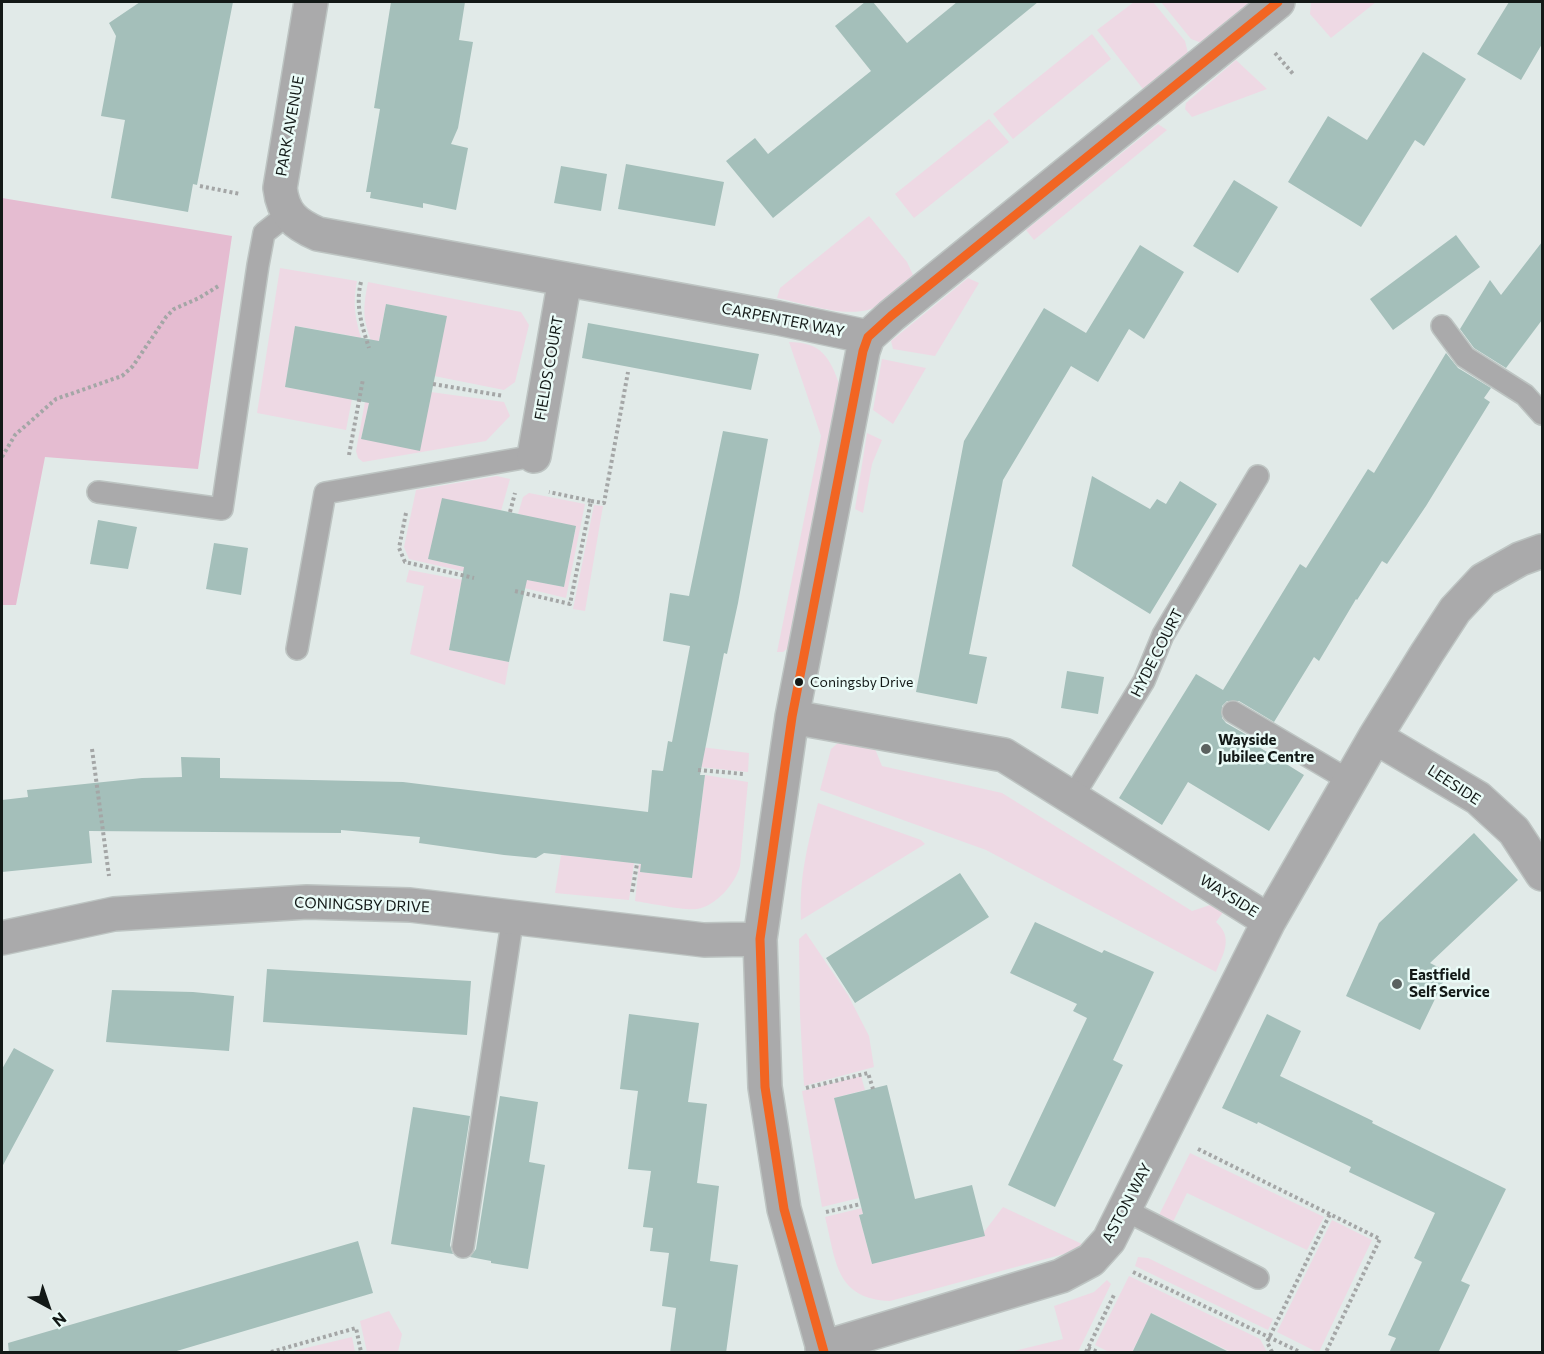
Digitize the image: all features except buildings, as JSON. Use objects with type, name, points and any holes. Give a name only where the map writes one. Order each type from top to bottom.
[{"type":"street","name":"PARK AVENUE","points":[[288,214],[282,202],[280,188],[311,2]]},
{"type":"street","points":[[823,1350],[782,1198],[765,1087],[760,939],[792,717],[863,351],[868,337],[1278,2]]},
{"type":"street","name":"CARPENTER WAY","points":[[288,214],[302,227],[318,234],[778,318],[868,337]]},
{"type":"street","name":"FIELDS COURT","points":[[534,456],[565,279]]},
{"type":"street","name":"WAYSIDE","points":[[792,717],[1004,755],[1269,921],[1375,737],[1455,610],[1484,580],[1520,559],[1542,551]]},
{"type":"street","name":"LEESIDE","points":[[1375,737],[1478,798],[1514,831],[1542,874]]},
{"type":"street","name":"CONINGSBY DRIVE","points":[[2,938],[114,914],[308,902],[410,905],[513,915],[704,940],[760,939]]},
{"type":"street","name":"ASTON WAY","points":[[823,1350],[1061,1276],[1091,1260],[1109,1240],[1269,921]]},
{"type":"lane","points":[[98,492],[222,509],[264,233],[288,214]]},
{"type":"lane","points":[[1442,326],[1465,357],[1525,395],[1542,414]]},
{"type":"lane","points":[[297,649],[325,493],[534,456]]},
{"type":"lane","name":"HYDE COURT","points":[[1072,798],[1144,681],[1163,635],[1258,476]]},
{"type":"lane","points":[[1233,712],[1350,781]]},
{"type":"lane","points":[[463,1247],[513,915]]},
{"type":"lane","points":[[1125,1209],[1257,1278]]},
{"type":"path","points":[[200,186],[247,195]]},
{"type":"path","points":[[363,272],[358,293],[359,316],[369,348]]},
{"type":"path","points":[[2,457],[15,435],[56,399],[122,376],[133,366],[166,317],[174,309],[199,298],[225,282]]},
{"type":"path","points":[[548,492],[604,503],[628,372]]},
{"type":"path","points":[[342,490],[363,379]]},
{"type":"path","points":[[433,384],[543,403]]},
{"type":"path","points":[[414,477],[399,548],[405,562],[474,578]]},
{"type":"path","points":[[515,591],[570,604],[591,501]]},
{"type":"path","points":[[93,749],[114,914]]},
{"type":"path","points":[[799,1089],[868,1073],[873,1089]]},
{"type":"path","points":[[1164,1132],[1380,1239],[1326,1353]]},
{"type":"path","points":[[817,1214],[861,1204]]},
{"type":"path","points":[[1272,1353],[1267,1342],[1330,1214]]},
{"type":"path","points":[[1127,1269],[1300,1353]]},
{"type":"path","points":[[271,1353],[356,1328],[362,1353]]},
{"type":"path","points":[[1089,1348],[1098,1353]]},
{"type":"shaded area","points":[[1134,2],[1153,2],[1185,41],[1188,53],[1143,89],[1097,30]]},
{"type":"shaded area","points":[[1161,2],[1252,2],[1202,43],[1191,39]]},
{"type":"shaded area","points":[[1311,2],[1376,2],[1331,38],[1310,14]]},
{"type":"shaded area","points":[[1092,34],[1111,59],[1013,139],[993,114]]},
{"type":"shaded area","points":[[1236,60],[1267,89],[1192,117],[1185,109],[1186,103]]},
{"type":"shaded area","points":[[989,119],[1009,142],[914,218],[895,194]]},
{"type":"shaded area","points":[[1158,124],[1167,130],[1034,240],[1026,230]]},
{"type":"shaded area","points":[[2,198],[232,236],[198,469],[45,457],[16,605],[2,605]]},
{"type":"shaded area","points":[[869,216],[907,262],[913,275],[891,295],[877,306],[855,312],[828,310],[777,298],[780,288]]},
{"type":"shaded area","points":[[280,268],[357,281],[356,315],[364,347],[358,337],[296,326],[285,387],[345,398],[356,378],[346,430],[257,413]]},
{"type":"shaded area","points":[[968,278],[979,283],[935,356],[893,349],[891,341]]},
{"type":"shaded area","points":[[368,282],[521,312],[529,325],[515,382],[504,390],[434,376],[446,316],[386,304],[377,350],[374,349],[365,316]]},
{"type":"shaded area","points":[[789,342],[809,345],[823,354],[832,367],[840,386],[789,647],[783,652],[777,652],[821,436]]},
{"type":"shaded area","points":[[882,359],[926,368],[893,424],[873,410]]},
{"type":"shaded area","points":[[369,380],[374,381],[361,439],[431,392],[504,402],[510,416],[486,441],[363,462],[358,458],[356,451]]},
{"type":"shaded area","points":[[867,433],[882,440],[872,464],[863,513],[855,509]]},
{"type":"shaded area","points":[[497,476],[510,479],[501,511],[428,559],[476,570],[475,574],[409,559],[404,547],[416,490]]},
{"type":"shaded area","points":[[529,493],[585,504],[566,598],[516,586],[518,578],[564,587],[576,527],[518,514],[523,497]]},
{"type":"shaded area","points":[[594,505],[603,506],[585,611],[573,609]]},
{"type":"shaded area","points":[[409,570],[473,582],[460,587],[449,650],[509,662],[505,685],[410,654],[424,586],[406,582]]},
{"type":"shaded area","points":[[838,743],[875,749],[882,766],[1002,793],[1192,911],[1213,904],[1224,911],[1216,922],[1225,934],[1226,940],[1216,972],[986,850],[820,790],[831,749]]},
{"type":"shaded area","points":[[701,747],[749,753],[748,772],[699,767]]},
{"type":"shaded area","points":[[705,775],[748,782],[740,866],[734,880],[718,899],[697,909],[635,901],[639,864],[641,864],[641,872],[692,878]]},
{"type":"shaded area","points":[[818,803],[921,840],[925,844],[801,920],[803,874]]},
{"type":"shaded area","points":[[561,855],[634,863],[629,900],[555,893]]},
{"type":"shaded area","points":[[806,933],[848,995],[869,1036],[874,1067],[804,1086],[799,939]]},
{"type":"shaded area","points":[[861,1076],[865,1090],[834,1098],[859,1198],[822,1207],[802,1091]]},
{"type":"shaded area","points":[[1190,1153],[1324,1217],[1307,1250],[1187,1193],[1171,1226],[1164,1222],[1159,1215]]},
{"type":"shaded area","points":[[1003,1207],[1082,1244],[1075,1251],[890,1301],[872,1299],[858,1293],[848,1285],[836,1262],[825,1217],[862,1208],[863,1214],[859,1215],[872,1264],[984,1236],[984,1232]]},
{"type":"shaded area","points":[[1332,1220],[1372,1240],[1317,1352],[1277,1332]]},
{"type":"shaded area","points":[[1138,1257],[1148,1258],[1273,1319],[1268,1330],[1135,1266]]},
{"type":"shaded area","points":[[1129,1276],[1260,1339],[1267,1352],[1231,1352],[1152,1313],[1132,1352],[1109,1352],[1095,1345]]},
{"type":"shaded area","points":[[1107,1280],[1111,1284],[1078,1352],[1010,1352],[1063,1339],[1054,1306],[1094,1292]]},
{"type":"shaded area","points":[[389,1311],[402,1334],[398,1352],[367,1352],[360,1321]]},
{"type":"shaded area","points":[[352,1337],[355,1352],[289,1352]]},
{"type":"transit line","points":[[824,1352],[784,1209],[765,1087],[760,939],[792,717],[863,351],[868,337],[891,316],[1278,2]]},
{"type":"place","name":"Coningsby Drive","points":[[799,682]]},
{"type":"place","name":"Wayside Jubilee Centre","points":[[1206,749]]},
{"type":"place","name":"Eastfield Self Service","points":[[1397,984]]}]
